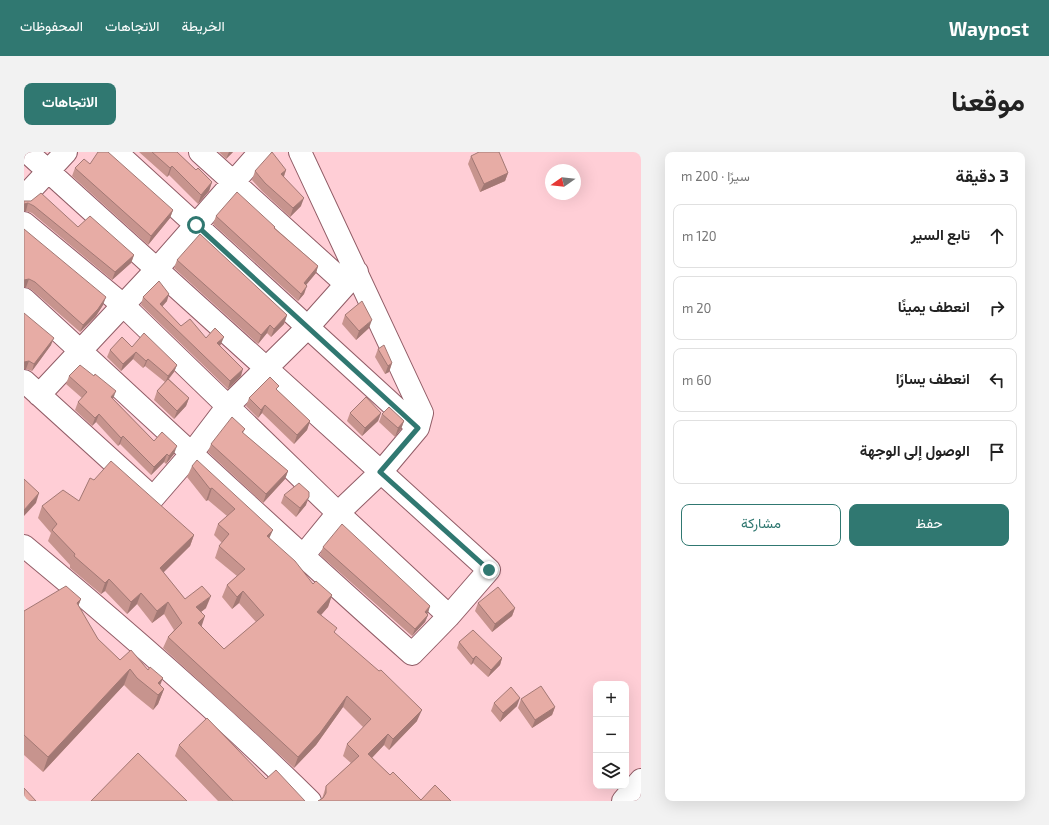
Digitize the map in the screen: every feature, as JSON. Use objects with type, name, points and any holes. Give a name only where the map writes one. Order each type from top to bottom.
[{"type":"street","points":[[24,299],[302,556],[412,654],[449,616],[489,570],[27,152]]},
{"type":"street","points":[[24,197],[66,152]]},
{"type":"street","points":[[116,152],[418,428]]},
{"type":"street","points":[[200,152],[233,182],[351,278]]},
{"type":"street","points":[[260,152],[157,269],[81,351],[31,388],[153,498],[192,453],[227,407],[307,328],[351,278]]},
{"type":"street","points":[[300,152],[351,278],[422,413],[418,428],[380,472],[338,513],[302,556]]},
{"type":"street","points":[[24,223],[123,305],[338,513],[449,616]]},
{"type":"street","points":[[24,546],[84,595],[276,768],[310,801]]},
{"type":"street","points":[[623,801],[641,780]]},
{"type":"building","points":[[98,152],[108,152],[173,210],[151,236],[75,168],[84,159],[90,164]]},
{"type":"building","points":[[152,152],[177,152],[196,170],[198,168],[212,182],[201,195],[172,166],[170,168]]},
{"type":"building","points":[[272,152],[286,170],[281,174],[304,198],[293,208],[265,183],[255,171]]},
{"type":"building","points":[[479,152],[499,152],[508,173],[484,184],[471,156]]},
{"type":"building","points":[[237,192],[275,227],[274,228],[318,266],[304,283],[307,286],[301,294],[216,216]]},
{"type":"building","points":[[41,193],[78,227],[90,216],[134,255],[115,272],[34,206],[28,203],[24,204],[24,201],[31,201]]},
{"type":"building","points":[[24,229],[106,297],[98,309],[83,325],[35,282],[29,279],[24,280]]},
{"type":"building","points":[[200,234],[287,315],[274,329],[270,325],[261,335],[177,260]]},
{"type":"building","points":[[159,281],[169,294],[160,304],[181,326],[190,319],[206,338],[215,328],[224,337],[217,343],[243,369],[230,381],[143,297]]},
{"type":"building","points":[[362,301],[372,320],[359,331],[345,315]]},
{"type":"building","points":[[24,313],[54,338],[34,364],[29,361],[24,362]]},
{"type":"building","points":[[144,333],[177,365],[168,376],[148,359],[146,361],[136,352],[123,364],[110,350],[122,337],[132,347]]},
{"type":"building","points":[[384,345],[392,363],[388,366],[378,349]]},
{"type":"building","points":[[80,365],[94,376],[95,374],[116,391],[111,397],[154,441],[162,432],[177,446],[169,456],[167,454],[154,467],[123,436],[121,438],[99,414],[95,418],[78,402],[87,392],[69,376]]},
{"type":"building","points":[[270,377],[279,386],[276,389],[310,421],[297,435],[265,405],[261,410],[249,398]]},
{"type":"building","points":[[168,379],[189,398],[177,411],[157,391]]},
{"type":"building","points":[[366,397],[381,413],[365,428],[350,413]]},
{"type":"building","points":[[389,407],[404,421],[398,428],[382,414]]},
{"type":"building","points":[[232,417],[245,429],[242,432],[288,471],[266,494],[211,444]]},
{"type":"building","points":[[197,460],[273,530],[267,536],[295,561],[313,584],[316,581],[332,595],[317,612],[337,628],[334,632],[379,671],[381,670],[422,710],[393,739],[388,734],[368,754],[390,775],[393,772],[421,800],[435,785],[451,801],[318,801],[323,798],[326,793],[326,786],[359,756],[347,744],[371,719],[347,696],[320,733],[298,757],[168,637],[182,623],[168,602],[157,611],[141,593],[131,602],[109,579],[105,583],[74,556],[75,554],[52,530],[57,524],[42,506],[63,490],[79,501],[90,478],[94,480],[111,461],[194,535],[160,568],[185,599],[202,586],[211,596],[196,607],[205,616],[198,623],[224,649],[264,615],[243,591],[237,597],[227,585],[245,569],[219,546],[229,534],[218,524],[235,509],[212,488],[210,489],[192,466]]},
{"type":"building","points":[[24,479],[39,493],[24,510]]},
{"type":"building","points":[[299,483],[309,492],[309,497],[300,508],[284,495]]},
{"type":"building","points":[[342,524],[430,606],[425,612],[428,615],[415,629],[323,547]]},
{"type":"building","points":[[66,586],[81,599],[77,603],[98,639],[120,660],[131,650],[148,670],[150,667],[163,678],[158,683],[164,689],[158,695],[137,678],[130,669],[48,757],[24,735],[24,611]]},
{"type":"building","points":[[498,587],[515,608],[495,624],[478,603]]},
{"type":"building","points":[[473,630],[502,658],[491,670],[476,656],[473,659],[459,642]]},
{"type":"building","points":[[541,686],[555,707],[535,720],[521,699]]},
{"type":"building","points":[[511,687],[520,698],[503,713],[494,703]]},
{"type":"building","points":[[207,718],[266,779],[276,770],[305,801],[233,801],[179,745]]},
{"type":"building","points":[[138,753],[187,801],[91,801]]},
{"type":"building","points":[[24,788],[36,801],[24,801]]},
{"type":"route","points":[[196,225],[418,428],[380,472],[489,570]]}]
